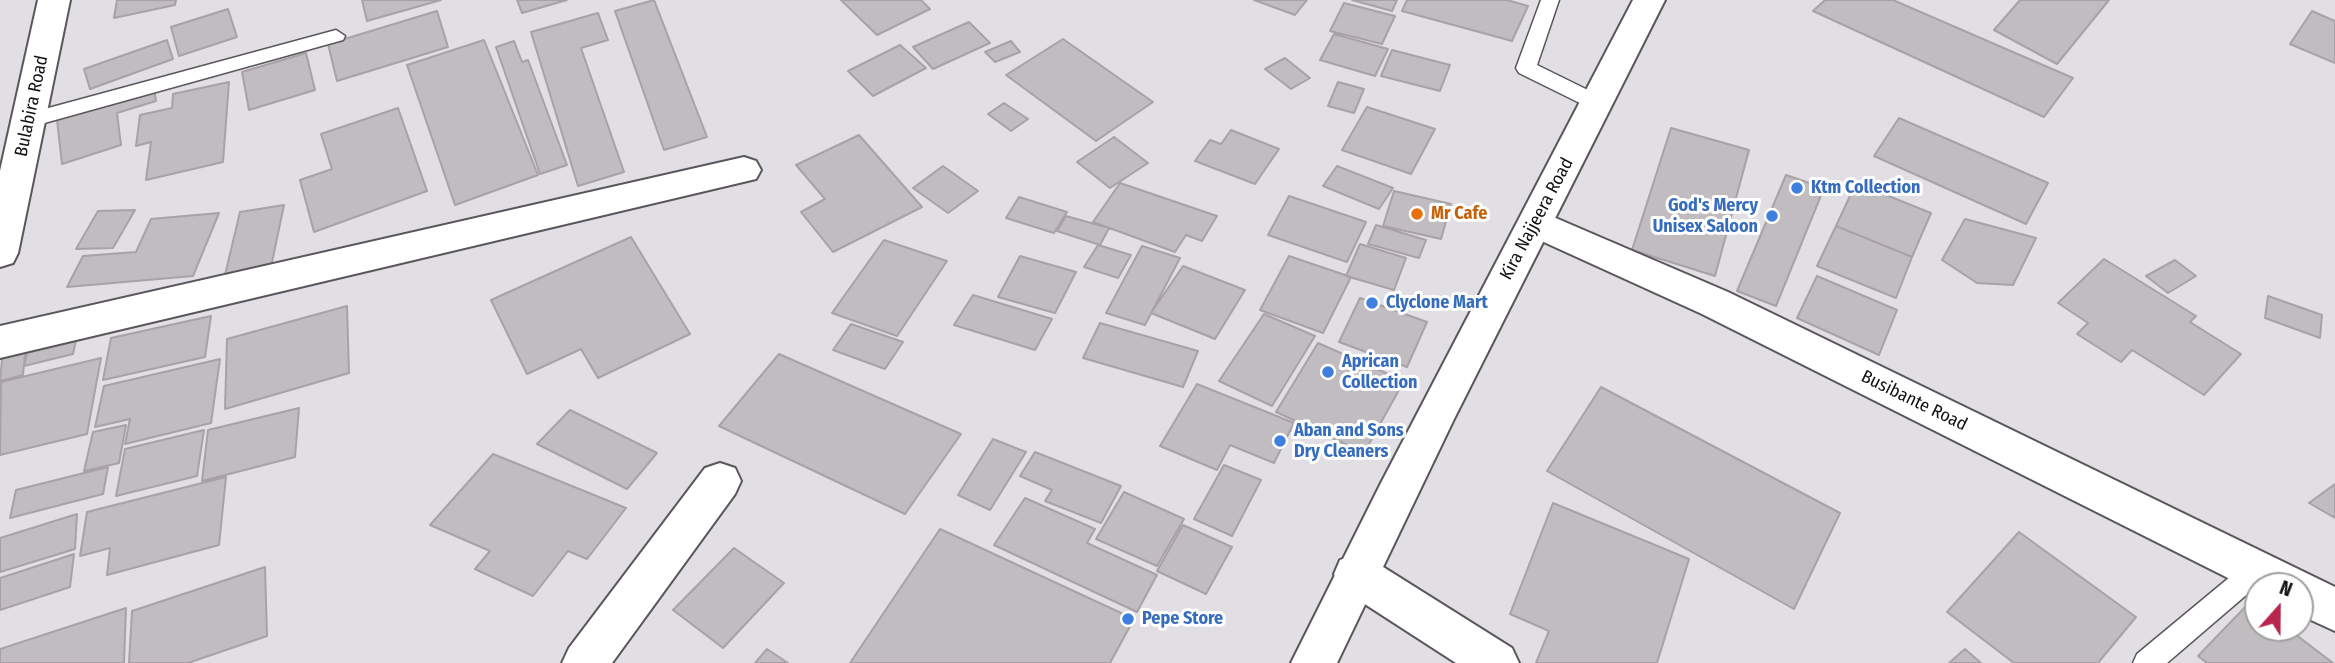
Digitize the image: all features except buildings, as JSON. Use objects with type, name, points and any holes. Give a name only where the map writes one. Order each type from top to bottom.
[{"type":"street","name":"Bulabira Road","points":[[0,253],[11,161],[30,120],[54,0]]},
{"type":"street","name":"Kira Najjeera Road","points":[[1314,663],[1460,364],[1536,223],[1649,0]]},
{"type":"street","points":[[0,342],[744,170]]},
{"type":"street","name":"Busibante Road","points":[[1536,223],[1739,315],[2260,572]]},
{"type":"street","points":[[585,663],[720,481]]},
{"type":"street","points":[[1356,574],[1496,663]]},
{"type":"street","points":[[2314,599],[2335,610]]},
{"type":"lane","points":[[1550,0],[1526,68],[1597,103]]},
{"type":"lane","points":[[30,120],[336,36]]},
{"type":"lane","points":[[2147,663],[2244,597]]},
{"type":"place","name":"Ktm Collection","points":[[1797,188]]},
{"type":"place","name":"Mr Cafe","points":[[1417,214]]},
{"type":"place","name":"God's Mercy Unisex Saloon","points":[[1772,216]]},
{"type":"place","name":"Clyclone Mart","points":[[1372,303]]},
{"type":"place","name":"Aprican Collection","points":[[1328,372]]},
{"type":"place","name":"Aban and Sons Dry Cleaners","points":[[1280,441]]},
{"type":"place","name":"Pepe Store","points":[[1128,619]]}]
